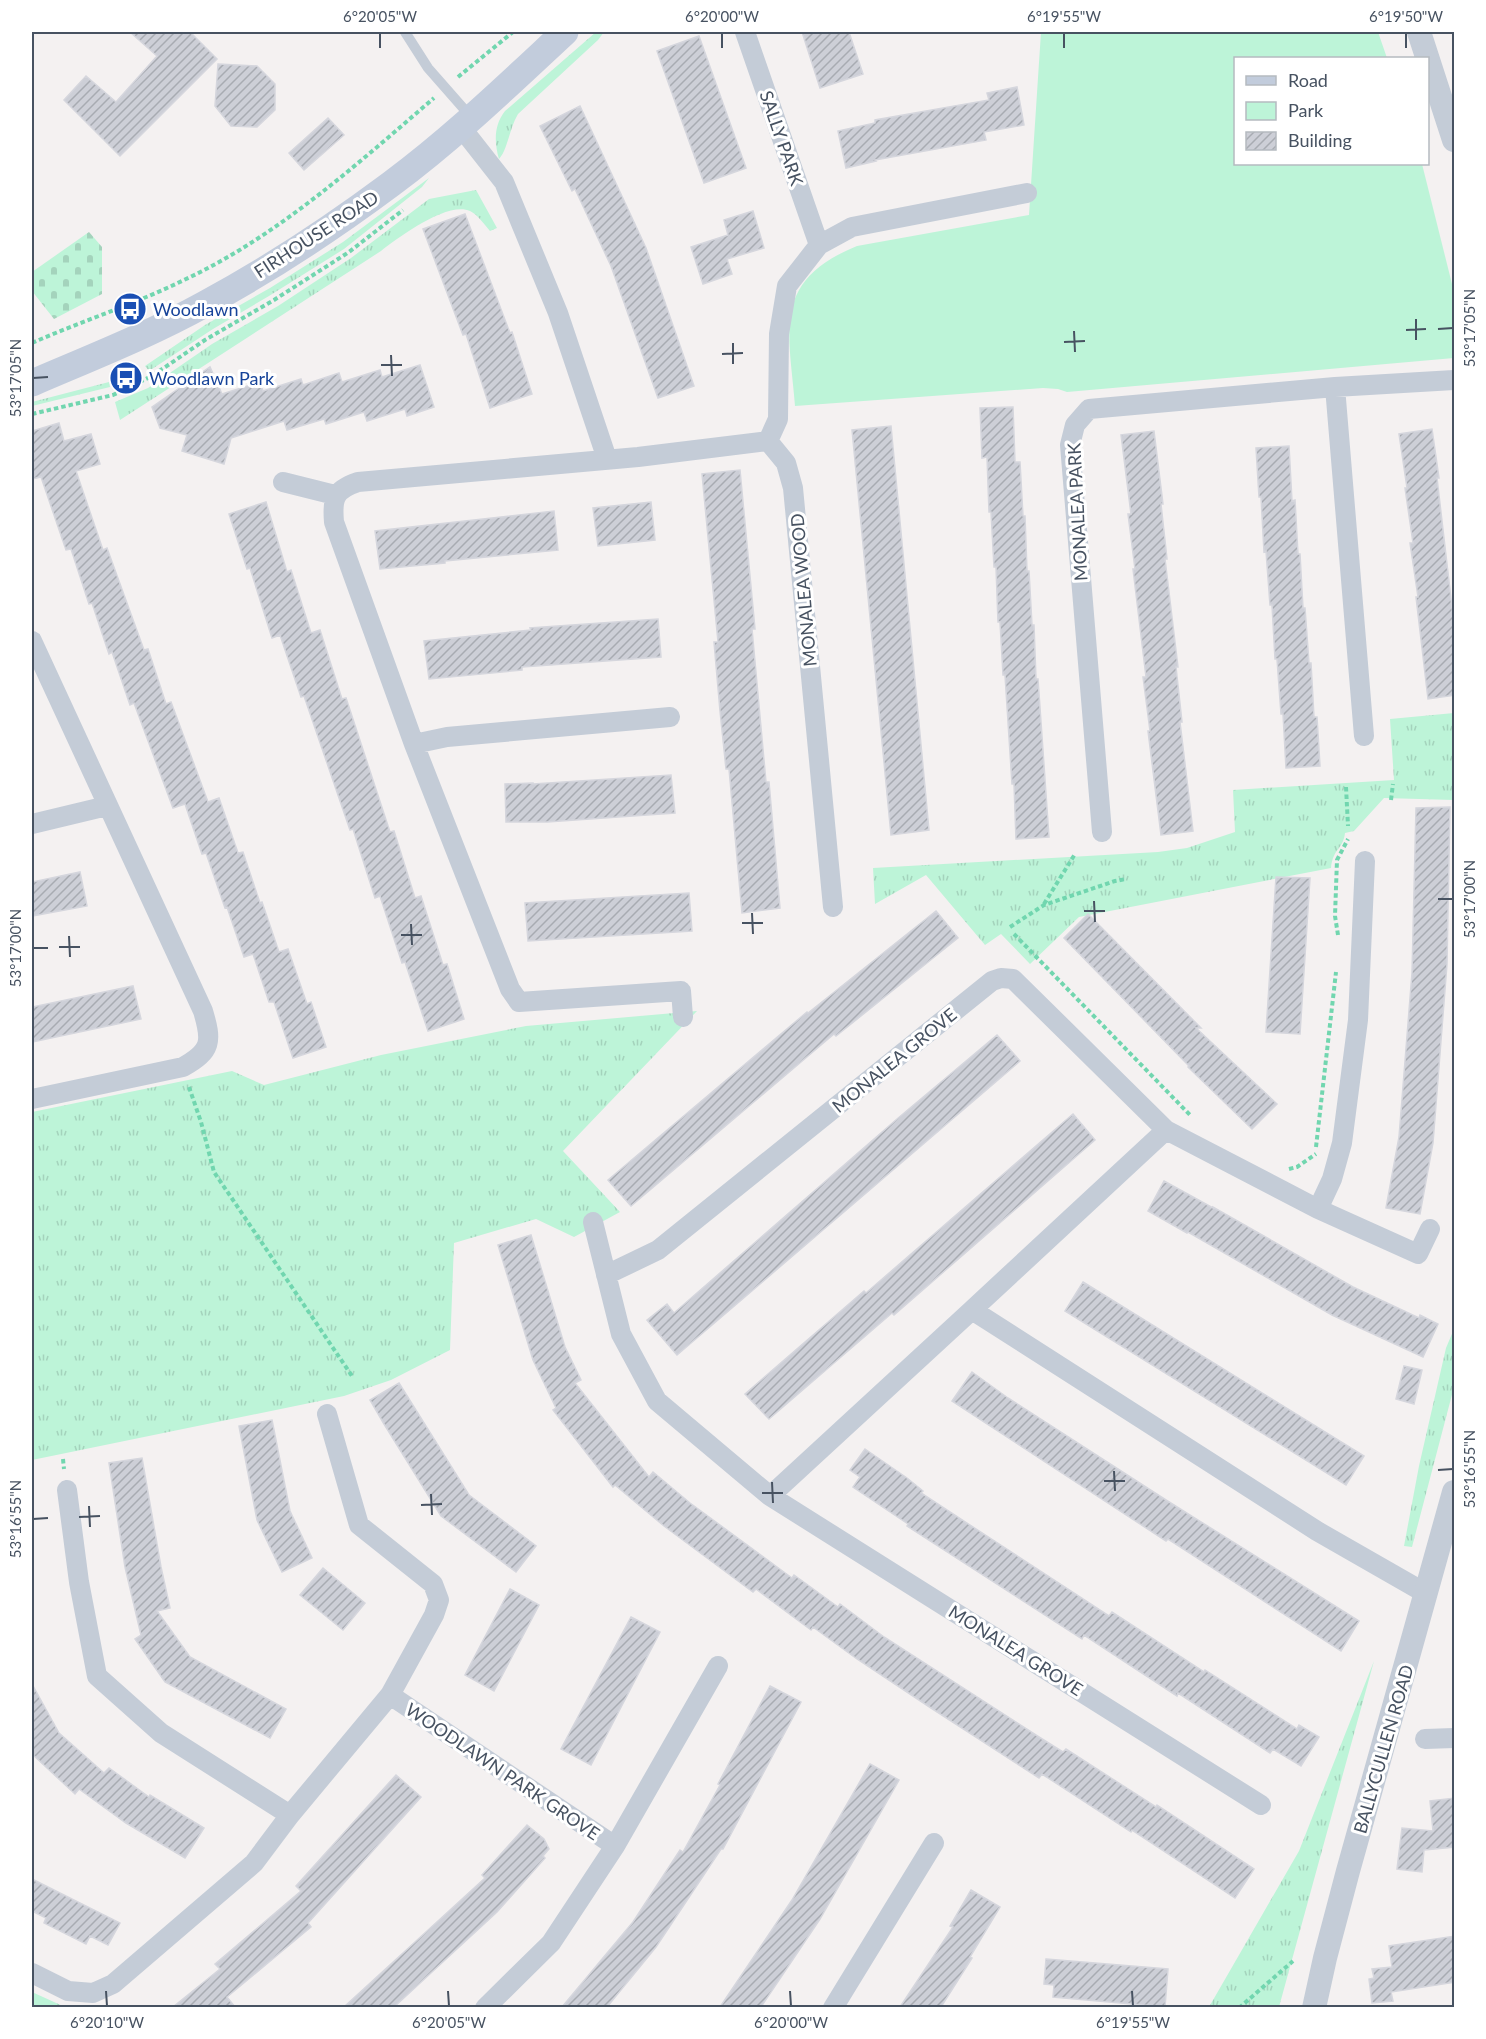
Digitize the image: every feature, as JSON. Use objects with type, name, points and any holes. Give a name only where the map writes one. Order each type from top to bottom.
[{"type":"main road","name":"FIRHOUSE ROAD","points":[[32,383],[126,344],[205,304],[301,247],[393,183],[566,32]]},
{"type":"street","name":"SALLY PARK","points":[[745,32],[819,245]]},
{"type":"street","points":[[1419,32],[1427,57]]},
{"type":"street","points":[[1429,62],[1455,140]]},
{"type":"street","points":[[465,122],[504,182],[558,313],[607,459]]},
{"type":"street","points":[[683,1017],[681,991],[519,1002],[510,989],[414,744],[334,522],[335,495],[347,486],[358,482],[607,459],[768,441],[778,419],[779,334],[787,286],[819,245],[852,227],[1027,193]]},
{"type":"street","name":"MONALEA PARK","points":[[1102,832],[1070,445],[1075,425],[1089,409],[1335,387],[1455,380]]},
{"type":"street","points":[[1335,387],[1364,736]]},
{"type":"street","name":"MONALEA WOOD","points":[[768,441],[786,463],[793,488],[833,907]]},
{"type":"street","points":[[283,482],[335,495]]},
{"type":"street","points":[[32,641],[203,1011],[210,1036],[207,1050],[197,1060],[183,1067],[32,1099]]},
{"type":"street","points":[[414,744],[447,737],[670,717]]},
{"type":"street","points":[[32,824],[107,806]]},
{"type":"street","points":[[1318,1209],[1332,1179],[1342,1143],[1345,1121],[1358,1020],[1365,861]]},
{"type":"street","name":"MONALEA GROVE","points":[[606,1275],[658,1250],[992,981],[1001,978],[1013,980],[1166,1130],[1318,1209],[1418,1254],[1430,1229]]},
{"type":"street","points":[[770,1496],[1166,1130]]},
{"type":"street","name":"MONALEA GROVE","points":[[593,1222],[621,1335],[657,1401],[770,1496],[1261,1805]]},
{"type":"street","points":[[972,1310],[1317,1531],[1426,1594]]},
{"type":"street","name":"WOODLAWN PARK GROVE","points":[[32,1973],[68,1991],[93,1993],[113,1984],[254,1863],[290,1815],[390,1695],[434,1615],[439,1600],[433,1584],[359,1525],[327,1414]]},
{"type":"street","points":[[67,1490],[79,1582],[96,1676],[161,1733],[290,1815]]},
{"type":"street","name":"BALLYCULLEN ROAD","points":[[1314,2007],[1348,1871],[1455,1492]]},
{"type":"street","name":"WOODLAWN PARK GROVE","points":[[485,2007],[551,1943],[615,1846],[718,1666]]},
{"type":"street","name":"WOODLAWN PARK GROVE","points":[[390,1695],[615,1846]]},
{"type":"street","points":[[1425,1739],[1455,1738]]},
{"type":"street","points":[[833,2007],[934,1843]]},
{"type":"lane","points":[[405,32],[428,68],[445,88],[465,122]]},
{"type":"path","points":[[32,343],[184,280],[258,238],[322,193],[513,32]]},
{"type":"path","points":[[492,49],[500,57]]},
{"type":"path","points":[[1391,800],[1393,784]]},
{"type":"path","points":[[1346,787],[1348,826]]},
{"type":"path","points":[[1338,944],[1335,916],[1337,860],[1348,839]]},
{"type":"path","points":[[1044,905],[1075,854]]},
{"type":"path","points":[[1010,927],[1044,905],[1126,879]]},
{"type":"path","points":[[1014,934],[1189,1115],[1199,1121]]},
{"type":"path","points":[[1280,1171],[1297,1167],[1316,1155],[1337,963]]},
{"type":"path","points":[[186,1077],[214,1173],[352,1376]]},
{"type":"path","points":[[63,1459],[64,1469]]},
{"type":"path","points":[[1239,2007],[1293,1961]]},
{"type":"green space","points":[[596,32],[604,32],[518,114],[505,150],[499,159],[496,134],[501,116]]},
{"type":"green space","points":[[1041,32],[1378,32],[1387,57],[1234,57],[1234,165],[1422,165],[1454,292],[1454,358],[1067,392],[1043,388],[795,406],[789,331],[798,292],[810,275],[829,260],[857,246],[1029,215]]},
{"type":"green space","points":[[429,178],[422,187],[344,249],[149,371],[145,366],[205,325],[343,242]]},
{"type":"green space","points":[[476,190],[497,228],[490,231],[473,213],[460,209],[423,222],[120,420],[115,402],[148,388],[212,344],[278,306],[351,258],[429,199]]},
{"type":"green space","points":[[89,232],[102,247],[102,294],[54,319],[32,291],[32,272]]},
{"type":"green space","points":[[109,382],[110,387],[32,406],[32,402]]},
{"type":"green space","points":[[1454,713],[1454,800],[1384,798],[1354,831],[1345,833],[1331,868],[1079,917],[1030,964],[1001,934],[985,945],[926,875],[875,904],[873,868],[1158,852],[1187,848],[1235,832],[1233,790],[1394,780],[1390,719]]},
{"type":"green space","points":[[697,1011],[563,1151],[620,1212],[574,1237],[536,1219],[454,1243],[450,1350],[391,1380],[344,1396],[32,1460],[32,1112],[232,1071],[264,1085],[381,1055],[526,1026]]},
{"type":"green space","points":[[1454,1329],[1454,1387],[1412,1547],[1404,1546],[1419,1466],[1446,1348]]},
{"type":"green space","points":[[1374,1661],[1279,2007],[1209,2007],[1299,1851]]},
{"type":"green space","points":[[32,1992],[65,2007],[32,2007]]},
{"type":"building","points":[[130,32],[190,32],[217,59],[120,156],[64,100],[86,76],[116,102],[157,56]]},
{"type":"building","points":[[802,32],[849,32],[863,74],[820,88]]},
{"type":"building","points":[[699,36],[746,168],[704,183],[657,51]]},
{"type":"building","points":[[218,64],[257,66],[275,84],[275,110],[257,127],[231,126],[215,106]]},
{"type":"building","points":[[1017,87],[1024,125],[984,132],[986,140],[875,160],[846,168],[838,131],[875,123],[875,120],[989,100],[987,93]]},
{"type":"building","points":[[580,106],[646,248],[694,386],[658,398],[611,266],[575,189],[572,191],[540,126]]},
{"type":"building","points":[[328,118],[344,135],[304,170],[289,153]]},
{"type":"building","points":[[753,211],[764,248],[727,259],[732,274],[703,284],[691,247],[728,235],[724,220]]},
{"type":"building","points":[[465,214],[510,333],[512,332],[532,394],[490,408],[466,334],[463,335],[423,229]]},
{"type":"building","points":[[420,365],[434,407],[407,416],[405,409],[367,421],[364,412],[326,424],[324,419],[287,430],[284,421],[231,438],[224,464],[182,451],[187,435],[160,428],[152,407],[210,367],[222,394],[260,382],[263,391],[301,379],[303,385],[339,373],[342,382],[380,370],[382,377]]},
{"type":"building","points":[[1013,407],[1015,462],[1020,462],[1023,516],[1025,516],[1027,571],[1029,571],[1032,625],[1034,625],[1036,679],[1038,679],[1049,837],[1016,839],[1005,675],[1003,675],[1000,622],[998,622],[991,512],[989,512],[987,457],[982,458],[980,408]]},
{"type":"building","points":[[59,423],[64,441],[91,434],[100,464],[76,471],[103,550],[107,548],[144,650],[148,649],[166,704],[171,702],[208,802],[219,798],[238,853],[243,852],[279,952],[288,949],[307,1004],[311,1002],[326,1047],[293,1058],[274,1002],[269,1002],[253,954],[244,957],[206,853],[202,854],[185,804],[173,808],[134,703],[130,705],[112,652],[109,654],[92,603],[89,604],[71,549],[66,550],[41,477],[32,479],[32,431]]},
{"type":"building","points":[[891,426],[929,830],[891,835],[852,430]]},
{"type":"building","points":[[1432,429],[1455,633],[1455,695],[1428,699],[1410,543],[1413,543],[1405,488],[1407,488],[1399,434]]},
{"type":"building","points":[[1154,431],[1163,504],[1161,504],[1167,559],[1165,559],[1178,667],[1176,667],[1182,722],[1180,722],[1193,831],[1161,835],[1148,731],[1150,731],[1143,677],[1146,677],[1133,569],[1135,569],[1128,514],[1131,514],[1121,435]]},
{"type":"building","points":[[1289,446],[1292,501],[1295,500],[1303,608],[1305,608],[1309,663],[1311,663],[1314,717],[1317,717],[1320,766],[1286,768],[1283,714],[1281,714],[1277,659],[1275,659],[1266,551],[1264,552],[1256,448]]},
{"type":"building","points":[[740,470],[755,629],[752,629],[780,908],[742,913],[729,769],[726,769],[720,711],[714,642],[718,642],[702,474]]},
{"type":"building","points":[[266,502],[287,572],[291,570],[311,633],[320,630],[342,699],[346,698],[390,832],[394,831],[415,898],[421,896],[443,965],[447,964],[464,1019],[428,1031],[380,896],[375,898],[353,829],[350,830],[304,696],[301,697],[280,635],[272,638],[250,568],[247,569],[229,514]]},
{"type":"building","points":[[651,502],[655,540],[598,546],[593,508]]},
{"type":"building","points":[[554,511],[558,550],[380,569],[375,531]]},
{"type":"building","points":[[658,619],[661,657],[522,667],[522,670],[429,679],[424,641],[531,630],[530,628]]},
{"type":"building","points":[[671,775],[675,813],[547,822],[506,822],[505,784]]},
{"type":"building","points":[[1450,807],[1447,964],[1433,1143],[1420,1214],[1386,1208],[1399,1137],[1412,973],[1416,808]]},
{"type":"building","points":[[80,872],[87,906],[32,916],[32,882]]},
{"type":"building","points":[[1276,877],[1310,878],[1300,1034],[1266,1032]]},
{"type":"building","points":[[689,893],[692,931],[528,941],[525,903]]},
{"type":"building","points":[[936,911],[958,938],[836,1036],[834,1034],[631,1206],[608,1180],[807,1012]]},
{"type":"building","points":[[1088,914],[1201,1028],[1196,1028],[1277,1104],[1252,1129],[1188,1067],[1064,938]]},
{"type":"building","points":[[133,986],[141,1019],[32,1042],[32,1007]]},
{"type":"building","points":[[997,1035],[1020,1061],[677,1355],[647,1320],[667,1304],[674,1313]]},
{"type":"building","points":[[1073,1114],[1095,1140],[894,1315],[892,1313],[769,1419],[745,1394],[864,1291],[866,1293]]},
{"type":"building","points":[[1164,1181],[1353,1287],[1419,1318],[1420,1315],[1438,1324],[1423,1357],[1332,1315],[1148,1211]]},
{"type":"building","points":[[531,1235],[565,1347],[581,1380],[575,1383],[649,1477],[653,1472],[690,1503],[792,1578],[794,1575],[838,1607],[840,1604],[884,1637],[1039,1737],[1063,1752],[1066,1749],[1254,1869],[1235,1898],[1042,1774],[1039,1778],[857,1659],[813,1627],[811,1630],[756,1589],[753,1592],[664,1526],[615,1485],[613,1487],[553,1410],[556,1408],[533,1360],[498,1245]]},
{"type":"building","points":[[1083,1282],[1364,1456],[1346,1485],[1065,1311]]},
{"type":"building","points":[[1404,1366],[1422,1370],[1414,1404],[1396,1399]]},
{"type":"building","points":[[972,1372],[1008,1398],[1166,1500],[1359,1621],[1341,1651],[1168,1539],[1166,1541],[952,1401]]},
{"type":"building","points":[[399,1383],[469,1495],[536,1546],[516,1572],[441,1516],[384,1424],[370,1400]]},
{"type":"building","points":[[272,1420],[290,1511],[312,1558],[282,1572],[257,1520],[239,1426]]},
{"type":"building","points":[[865,1449],[907,1478],[923,1491],[921,1493],[1109,1616],[1112,1612],[1297,1729],[1299,1725],[1319,1737],[1301,1766],[1273,1749],[1270,1753],[1084,1635],[1082,1639],[907,1526],[908,1524],[853,1487],[860,1477],[850,1470]]},
{"type":"building","points":[[142,1458],[170,1608],[157,1611],[190,1657],[286,1709],[270,1738],[165,1682],[135,1639],[141,1635],[125,1567],[109,1463]]},
{"type":"building","points":[[323,1568],[365,1603],[343,1630],[300,1595]]},
{"type":"building","points":[[510,1589],[539,1605],[494,1691],[465,1675]]},
{"type":"building","points":[[631,1617],[660,1632],[591,1765],[561,1749]]},
{"type":"building","points":[[32,1684],[59,1733],[104,1773],[109,1768],[149,1797],[150,1795],[204,1828],[185,1858],[126,1823],[79,1789],[75,1794],[32,1754]]},
{"type":"building","points":[[770,1686],[801,1702],[723,1849],[656,1947],[607,2007],[562,2007],[633,1922],[680,1850],[683,1852]]},
{"type":"building","points":[[870,1764],[899,1780],[820,1919],[761,2007],[720,2007],[792,1900]]},
{"type":"building","points":[[396,1775],[421,1797],[308,1923],[311,1927],[227,1997],[235,2007],[173,2007],[220,1969],[215,1964],[301,1891],[296,1886]]},
{"type":"building","points":[[1455,1798],[1455,1847],[1424,1850],[1422,1872],[1397,1869],[1402,1828],[1433,1831],[1430,1801]]},
{"type":"building","points":[[527,1825],[544,1839],[549,1849],[543,1856],[545,1858],[497,1912],[394,2007],[344,2007],[485,1878],[482,1875]]},
{"type":"building","points":[[32,1879],[120,1923],[108,1945],[90,1936],[86,1944],[44,1923],[46,1918],[32,1911]]},
{"type":"building","points":[[971,1890],[1000,1907],[970,1957],[972,1958],[941,2007],[900,2007],[953,1927],[950,1926]]},
{"type":"building","points":[[1455,1936],[1455,1982],[1391,1992],[1393,2001],[1372,2003],[1369,1979],[1374,1978],[1372,1969],[1392,1967],[1389,1946]]},
{"type":"building","points":[[1046,1959],[1168,1969],[1165,2007],[1053,1997],[1054,1985],[1044,1984]]},
{"type":"place","name":"Woodlawn","points":[[130,309]]},
{"type":"place","name":"Woodlawn Park","points":[[126,378]]}]
